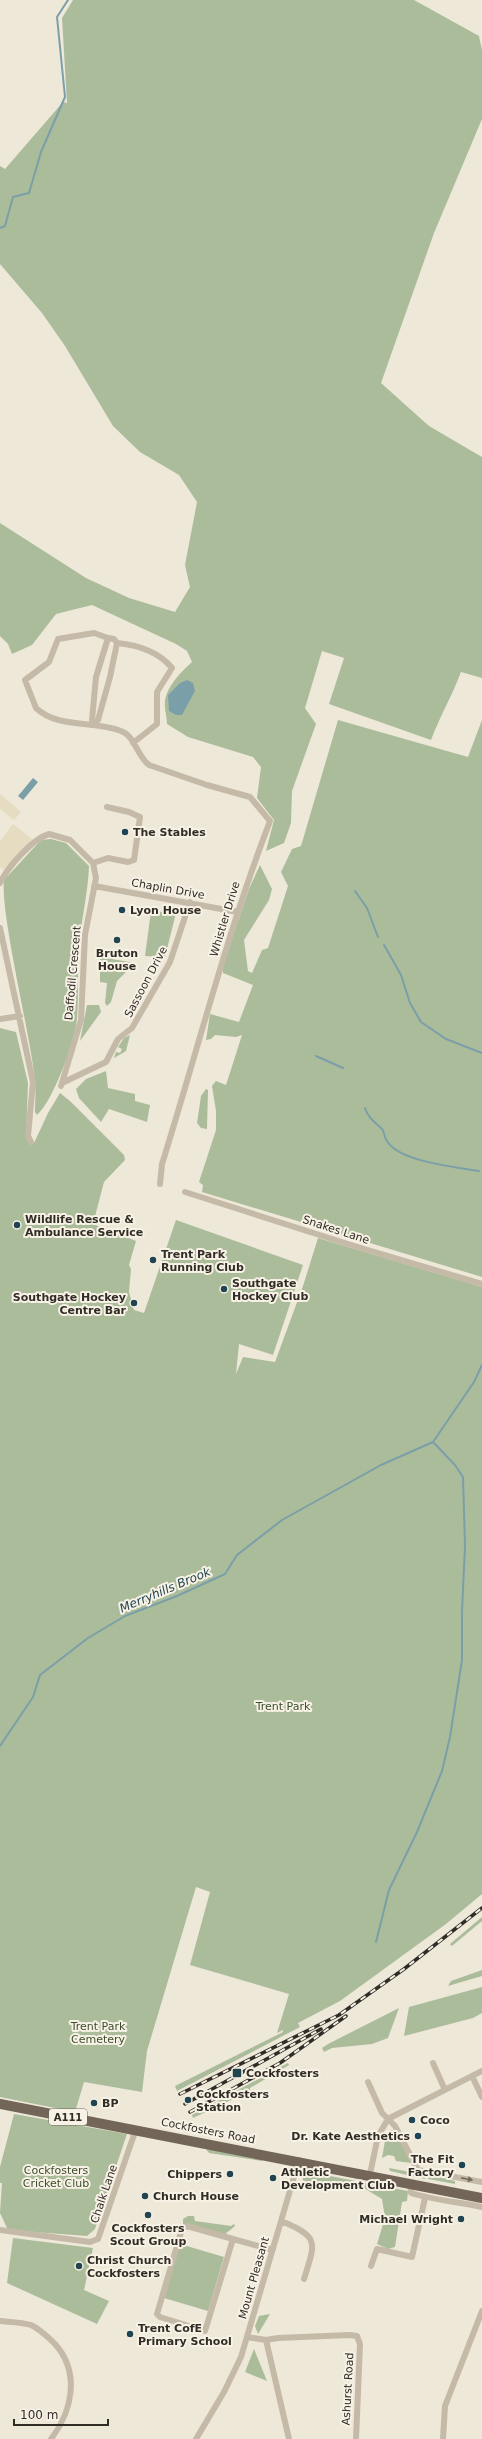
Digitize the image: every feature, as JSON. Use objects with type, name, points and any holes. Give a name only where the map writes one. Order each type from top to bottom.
[{"type":"main road","name":"Cockfosters Road","points":[[0,2104],[299,2160],[482,2198]]},
{"type":"street","points":[[94,633],[108,638],[114,639],[117,643],[134,644],[167,662],[172,668],[157,692],[156,724],[133,743],[122,731],[95,723],[65,722],[40,712],[34,705],[25,680],[49,662],[56,642],[61,638],[94,633]]},
{"type":"street","points":[[95,723],[92,720],[96,677],[108,638]]},
{"type":"street","points":[[95,723],[98,720],[106,693],[117,643]]},
{"type":"street","name":"Whistler Drive","points":[[133,743],[139,755],[149,765],[207,785],[250,797],[270,821],[238,912],[162,1164],[160,1184]]},
{"type":"street","points":[[0,883],[5,873],[18,858],[40,839],[50,834],[70,840],[93,863],[108,858],[128,862],[134,860],[140,817],[133,813],[107,807]]},
{"type":"street","name":"Daffodil Crescent","points":[[62,1085],[80,1020],[85,935],[96,878],[93,863]]},
{"type":"street","name":"Chaplin Drive","points":[[94,886],[190,902],[238,912]]},
{"type":"street","name":"Sassoon Drive","points":[[62,1085],[106,1062],[118,1039],[132,1028],[170,962],[190,902]]},
{"type":"street","points":[[0,928],[33,1082],[28,1136],[31,1142]]},
{"type":"street","points":[[0,1019],[20,1016]]},
{"type":"street","name":"Snakes Lane","points":[[185,1192],[351,1245],[482,1284]]},
{"type":"street","points":[[433,2063],[445,2090]]},
{"type":"street","points":[[370,2174],[378,2136],[388,2119],[482,2071]]},
{"type":"street","points":[[472,2076],[482,2097]]},
{"type":"street","points":[[368,2082],[382,2113],[395,2126],[418,2170],[482,2182]]},
{"type":"street","name":"Chalk Lane","points":[[0,2230],[90,2242],[98,2239],[136,2129]]},
{"type":"street","name":"Mount Pleasant","points":[[196,2439],[232,2378],[247,2337],[299,2160]]},
{"type":"street","points":[[410,2183],[411,2193],[425,2198],[436,2197],[482,2206]]},
{"type":"street","points":[[371,2266],[378,2249],[412,2257],[425,2198]]},
{"type":"street","points":[[281,2221],[302,2229],[311,2238],[314,2247],[304,2279]]},
{"type":"street","points":[[233,2239],[205,2331],[160,2317],[157,2314],[157,2309],[182,2229],[187,2226],[272,2250]]},
{"type":"street","points":[[443,2439],[445,2406],[482,2310]]},
{"type":"street","points":[[0,2321],[31,2325],[47,2335],[65,2355],[72,2382],[69,2408],[51,2439]]},
{"type":"street","name":"Ashurst Road","points":[[266,2340],[278,2338],[342,2335],[357,2336],[360,2344],[356,2439]]},
{"type":"street","points":[[247,2337],[266,2340],[289,2439]]},
{"type":"green space","points":[[73,0],[414,0],[479,36],[482,50],[482,119],[434,233],[381,383],[429,426],[482,457],[482,678],[461,672],[431,740],[329,704],[344,658],[322,651],[305,708],[316,724],[292,791],[291,823],[284,843],[266,851],[274,820],[257,798],[261,767],[253,757],[188,737],[167,724],[165,704],[166,695],[172,684],[192,662],[187,651],[176,644],[92,605],[56,614],[32,645],[12,654],[8,644],[0,636],[0,523],[86,578],[129,598],[175,612],[190,587],[185,565],[197,502],[179,475],[140,452],[113,426],[65,346],[42,313],[0,264],[0,166],[5,169],[63,102],[67,103],[62,18]]},
{"type":"green space","points":[[338,720],[468,757],[482,720],[482,1277],[202,1192],[203,1185],[199,1182],[216,1130],[216,1111],[212,1086],[216,1081],[226,1085],[242,1035],[236,1037],[215,1035],[211,1039],[206,1040],[210,1014],[239,1022],[253,985],[223,973],[223,965],[249,889],[260,865],[272,889],[269,900],[244,940],[248,971],[252,973],[262,950],[268,948],[288,886],[281,872],[292,849],[301,846]]},
{"type":"green space","points":[[51,839],[66,843],[89,866],[79,948],[78,1009],[76,1028],[63,1069],[50,1097],[37,1115],[35,1112],[35,1085],[32,1061],[7,920],[4,897],[4,880],[41,840]]},
{"type":"green space","points":[[151,911],[176,913],[165,957],[145,956]]},
{"type":"green space","points":[[100,957],[135,963],[117,981],[111,1002],[107,1006],[105,1003],[107,983],[100,982]]},
{"type":"green space","points":[[87,1005],[99,1005],[101,1012],[80,1041]]},
{"type":"green space","name":"Trent Park","points":[[0,1028],[16,1032],[28,1083],[26,1138],[34,1143],[48,1113],[60,1093],[70,1101],[124,1155],[125,1160],[104,1182],[93,1224],[136,1241],[129,1265],[131,1269],[129,1292],[134,1310],[144,1313],[176,1220],[303,1265],[273,1355],[239,1344],[236,1374],[243,1357],[275,1362],[303,1286],[318,1238],[482,1287],[482,1894],[446,1924],[340,2001],[298,2023],[300,2027],[177,2091],[175,2086],[283,2032],[283,2030],[277,2033],[289,1994],[190,1965],[210,1892],[196,1887],[147,2051],[142,2092],[84,2082],[75,2112],[0,2097]]},
{"type":"green space","points":[[130,1035],[126,1051],[114,1058],[116,1052],[120,1053],[122,1049],[118,1047],[124,1038]]},
{"type":"green space","points":[[106,1071],[108,1088],[135,1094],[135,1101],[150,1105],[147,1122],[109,1109],[101,1122],[79,1098],[76,1089],[86,1079]]},
{"type":"green space","points":[[206,1089],[208,1090],[207,1129],[201,1128],[197,1123],[201,1096]]},
{"type":"green space","points":[[482,1917],[482,1921],[452,1946],[450,1944]]},
{"type":"green space","points":[[482,1970],[482,1976],[448,1986],[451,1981]]},
{"type":"green space","points":[[482,1987],[482,2013],[473,2018],[404,2036],[409,2007]]},
{"type":"green space","points":[[399,2008],[388,2038],[372,2044],[332,2048],[324,2052],[322,2048],[328,2044]]},
{"type":"green space","points":[[288,2063],[289,2065],[250,2088],[250,2091],[193,2118],[192,2115]]},
{"type":"green space","name":"Cockfosters Cricket Club","points":[[14,2114],[127,2134],[95,2229],[87,2236],[8,2230],[0,2213],[2,2183],[0,2183],[0,2167]]},
{"type":"green space","points":[[391,2130],[396,2133],[411,2163],[396,2161],[394,2156],[388,2155],[382,2158],[386,2135]]},
{"type":"green space","points":[[206,2149],[262,2158],[262,2161],[209,2153]]},
{"type":"green space","points":[[389,2168],[426,2175],[425,2179],[390,2171]]},
{"type":"green space","points":[[304,2171],[408,2191],[407,2201],[402,2202],[395,2247],[388,2249],[377,2244],[385,2218],[382,2199],[362,2187],[347,2182],[336,2189],[319,2183],[308,2184],[303,2180],[302,2173]]},
{"type":"green space","points":[[429,2175],[455,2181],[455,2184],[428,2179]]},
{"type":"green space","points":[[188,2216],[194,2216],[195,2221],[231,2226],[234,2224],[235,2226],[224,2235],[183,2226],[183,2219]]},
{"type":"green space","points":[[13,2238],[93,2248],[84,2290],[109,2301],[97,2324],[7,2283]]},
{"type":"green space","points":[[180,2244],[224,2257],[208,2311],[164,2298]]},
{"type":"green space","points":[[270,2314],[258,2334],[255,2326],[259,2316]]},
{"type":"green space","points":[[254,2349],[267,2381],[245,2372]]},
{"type":"shaded area","points":[[0,794],[21,812],[14,820],[0,809]]},
{"type":"shaded area","points":[[13,824],[36,842],[6,871],[0,867],[0,841]]},
{"type":"water","points":[[187,680],[193,683],[195,691],[182,715],[176,715],[169,711],[168,695],[180,683]]},
{"type":"water","points":[[33,778],[38,782],[23,800],[18,796]]},
{"type":"waterway","points":[[0,228],[5,226],[13,197],[29,193],[41,152],[65,97],[57,17],[68,0]]},
{"type":"waterway","points":[[355,891],[367,908],[378,937]]},
{"type":"waterway","points":[[384,945],[401,975],[410,1003],[421,1022],[446,1039],[482,1053]]},
{"type":"waterway","points":[[316,1056],[343,1068]]},
{"type":"waterway","points":[[365,1108],[370,1117],[382,1129],[387,1141],[393,1148],[403,1154],[429,1162],[479,1171]]},
{"type":"waterway","name":"Merryhills Brook","points":[[0,1746],[33,1697],[40,1675],[88,1638],[125,1616],[177,1596],[225,1574],[237,1555],[282,1520],[381,1465],[433,1442],[474,1382],[482,1365]]},
{"type":"waterway","points":[[376,1942],[389,1890],[417,1832],[442,1771],[450,1737],[462,1660],[462,1611],[465,1546],[463,1477],[455,1465],[433,1442]]},
{"type":"railway","points":[[180,2094],[339,2015],[404,1969],[482,1908]]},
{"type":"railway","points":[[190,2112],[280,2063],[346,2016]]},
{"type":"railway","points":[[185,2104],[321,2029]]},
{"type":"place","name":"The Stables","points":[[125,832]]},
{"type":"place","name":"Lyon House","points":[[122,910]]},
{"type":"place","name":"Bruton House","points":[[117,940]]},
{"type":"place","name":"Wildlife Rescue & Ambulance Service","points":[[17,1225]]},
{"type":"place","name":"Trent Park Running Club","points":[[153,1260]]},
{"type":"place","name":"Southgate Hockey Club","points":[[224,1289]]},
{"type":"place","name":"Southgate Hockey Centre Bar","points":[[134,1303]]},
{"type":"place","name":"Cockfosters","points":[[237,2073]]},
{"type":"place","name":"Cockfosters Station","points":[[188,2100]]},
{"type":"place","name":"BP","points":[[94,2103]]},
{"type":"place","name":"Coco","points":[[412,2120]]},
{"type":"place","name":"Dr. Kate Aesthetics","points":[[418,2136]]},
{"type":"place","name":"The Fit Factory","points":[[462,2165]]},
{"type":"place","name":"Chippers","points":[[230,2174]]},
{"type":"place","name":"Athletic Development Club","points":[[273,2178]]},
{"type":"place","name":"Church House","points":[[145,2196]]},
{"type":"place","name":"Cockfosters Scout Group","points":[[148,2215]]},
{"type":"place","name":"Michael Wright","points":[[461,2219]]},
{"type":"place","name":"Christ Church Cockfosters","points":[[79,2266]]},
{"type":"place","name":"Trent CofE Primary School","points":[[130,2334]]},
{"type":"park label","name":"Trent Park Cemetery","points":[[98,2032]]}]
